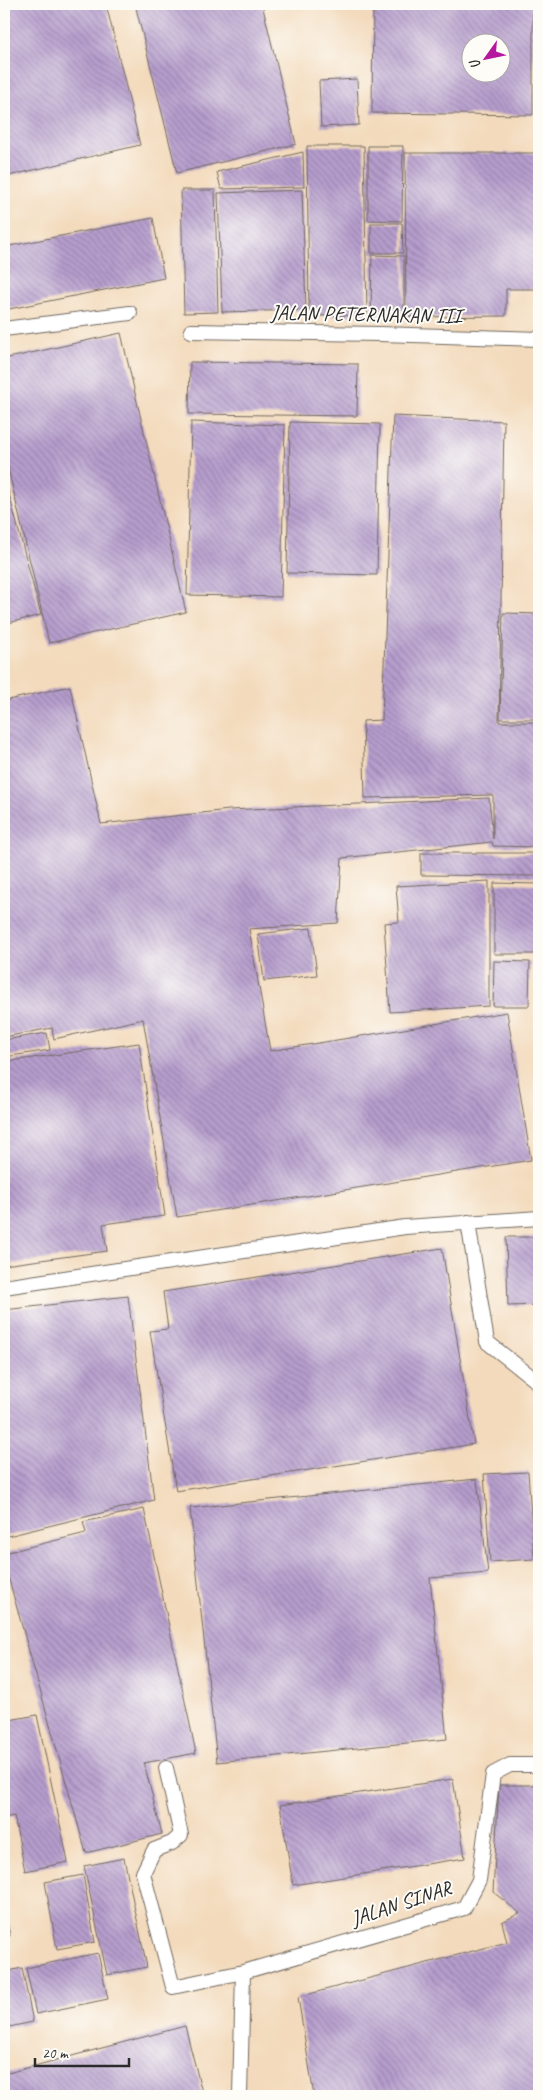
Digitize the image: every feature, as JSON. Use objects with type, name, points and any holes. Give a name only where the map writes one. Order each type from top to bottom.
[{"type":"lane","points":[[4,329],[130,313]]},
{"type":"lane","name":"JALAN PETERNAKAN III","points":[[191,331],[539,339]]},
{"type":"lane","points":[[4,1287],[405,1227],[539,1218]]},
{"type":"lane","points":[[468,1222],[487,1342],[539,1385]]},
{"type":"lane","name":"JALAN SINAR","points":[[166,1768],[181,1835],[172,1843],[154,1850],[143,1873],[173,1986],[243,1972],[464,1908],[479,1880],[494,1774],[510,1765],[539,1765]]},
{"type":"lane","points":[[240,2096],[243,1972]]},
{"type":"building","points":[[4,4],[106,4],[140,145],[4,177]]},
{"type":"building","points":[[135,4],[262,4],[296,144],[177,173]]},
{"type":"building","points":[[373,4],[533,4],[533,115],[372,113]]},
{"type":"building","points":[[357,79],[359,125],[321,127],[319,81]]},
{"type":"building","points":[[307,146],[364,146],[367,315],[309,316]]},
{"type":"building","points":[[368,146],[403,146],[402,221],[368,220]]},
{"type":"building","points":[[303,152],[304,187],[221,189],[217,172]]},
{"type":"building","points":[[405,153],[539,153],[539,289],[506,289],[506,316],[406,317]]},
{"type":"building","points":[[181,190],[215,190],[218,312],[184,313]]},
{"type":"building","points":[[302,190],[306,310],[222,312],[218,193]]},
{"type":"building","points":[[153,218],[164,278],[4,310],[4,247]]},
{"type":"building","points":[[371,223],[402,223],[403,253],[371,253]]},
{"type":"building","points":[[372,255],[404,256],[404,313],[371,312]]},
{"type":"building","points":[[121,333],[186,612],[49,643],[4,451],[4,359]]},
{"type":"building","points":[[190,362],[358,364],[357,416],[189,414]]},
{"type":"building","points":[[393,416],[504,421],[499,722],[539,722],[539,847],[493,846],[492,842],[342,858],[338,923],[249,929],[270,1051],[507,1012],[531,1160],[177,1217],[143,1019],[54,1039],[52,1028],[4,1037],[4,701],[70,686],[101,824],[229,810],[489,798],[493,839],[493,795],[365,798],[363,721],[382,720]]},
{"type":"building","points":[[191,422],[285,425],[281,597],[187,595]]},
{"type":"building","points":[[290,422],[380,424],[377,575],[287,573]]},
{"type":"building","points":[[4,475],[41,615],[4,624]]},
{"type":"building","points":[[503,613],[539,614],[539,719],[500,719]]},
{"type":"building","points":[[421,853],[539,853],[539,876],[421,875]]},
{"type":"building","points":[[489,881],[489,1006],[390,1012],[384,923],[399,922],[396,886]]},
{"type":"building","points":[[494,883],[539,884],[539,954],[494,954]]},
{"type":"building","points":[[311,928],[317,975],[264,981],[258,934]]},
{"type":"building","points":[[494,961],[530,962],[529,1006],[493,1006]]},
{"type":"building","points":[[47,1033],[50,1050],[4,1057],[4,1040]]},
{"type":"building","points":[[139,1043],[165,1216],[103,1224],[107,1251],[4,1265],[4,1062]]},
{"type":"building","points":[[506,1237],[539,1237],[539,1305],[508,1306]]},
{"type":"building","points":[[442,1248],[474,1444],[176,1491],[150,1331],[168,1329],[163,1292]]},
{"type":"building","points":[[128,1296],[154,1500],[4,1537],[4,1310]]},
{"type":"building","points":[[528,1472],[534,1559],[490,1562],[484,1474]]},
{"type":"building","points":[[477,1479],[488,1573],[430,1578],[447,1739],[217,1762],[190,1508]]},
{"type":"building","points":[[144,1509],[196,1753],[144,1763],[162,1834],[86,1853],[4,1562],[4,1553],[86,1533],[83,1522]]},
{"type":"building","points":[[37,1715],[68,1862],[25,1871],[14,1816],[4,1818],[4,1721]]},
{"type":"building","points":[[453,1779],[465,1858],[293,1885],[280,1805]]},
{"type":"building","points":[[499,1785],[539,1785],[539,2096],[314,2096],[298,1997],[507,1942],[502,1922],[520,1913],[493,1892]]},
{"type":"building","points":[[124,1858],[147,1967],[107,1975],[84,1866]]},
{"type":"building","points":[[83,1875],[95,1942],[57,1949],[45,1882]]},
{"type":"building","points":[[4,1907],[10,1936],[4,1937]]},
{"type":"building","points":[[98,1953],[108,1999],[36,2014],[26,1968]]},
{"type":"building","points":[[22,1968],[33,2022],[4,2028],[4,1972]]},
{"type":"building","points":[[185,2026],[203,2096],[4,2096],[4,2074]]}]
